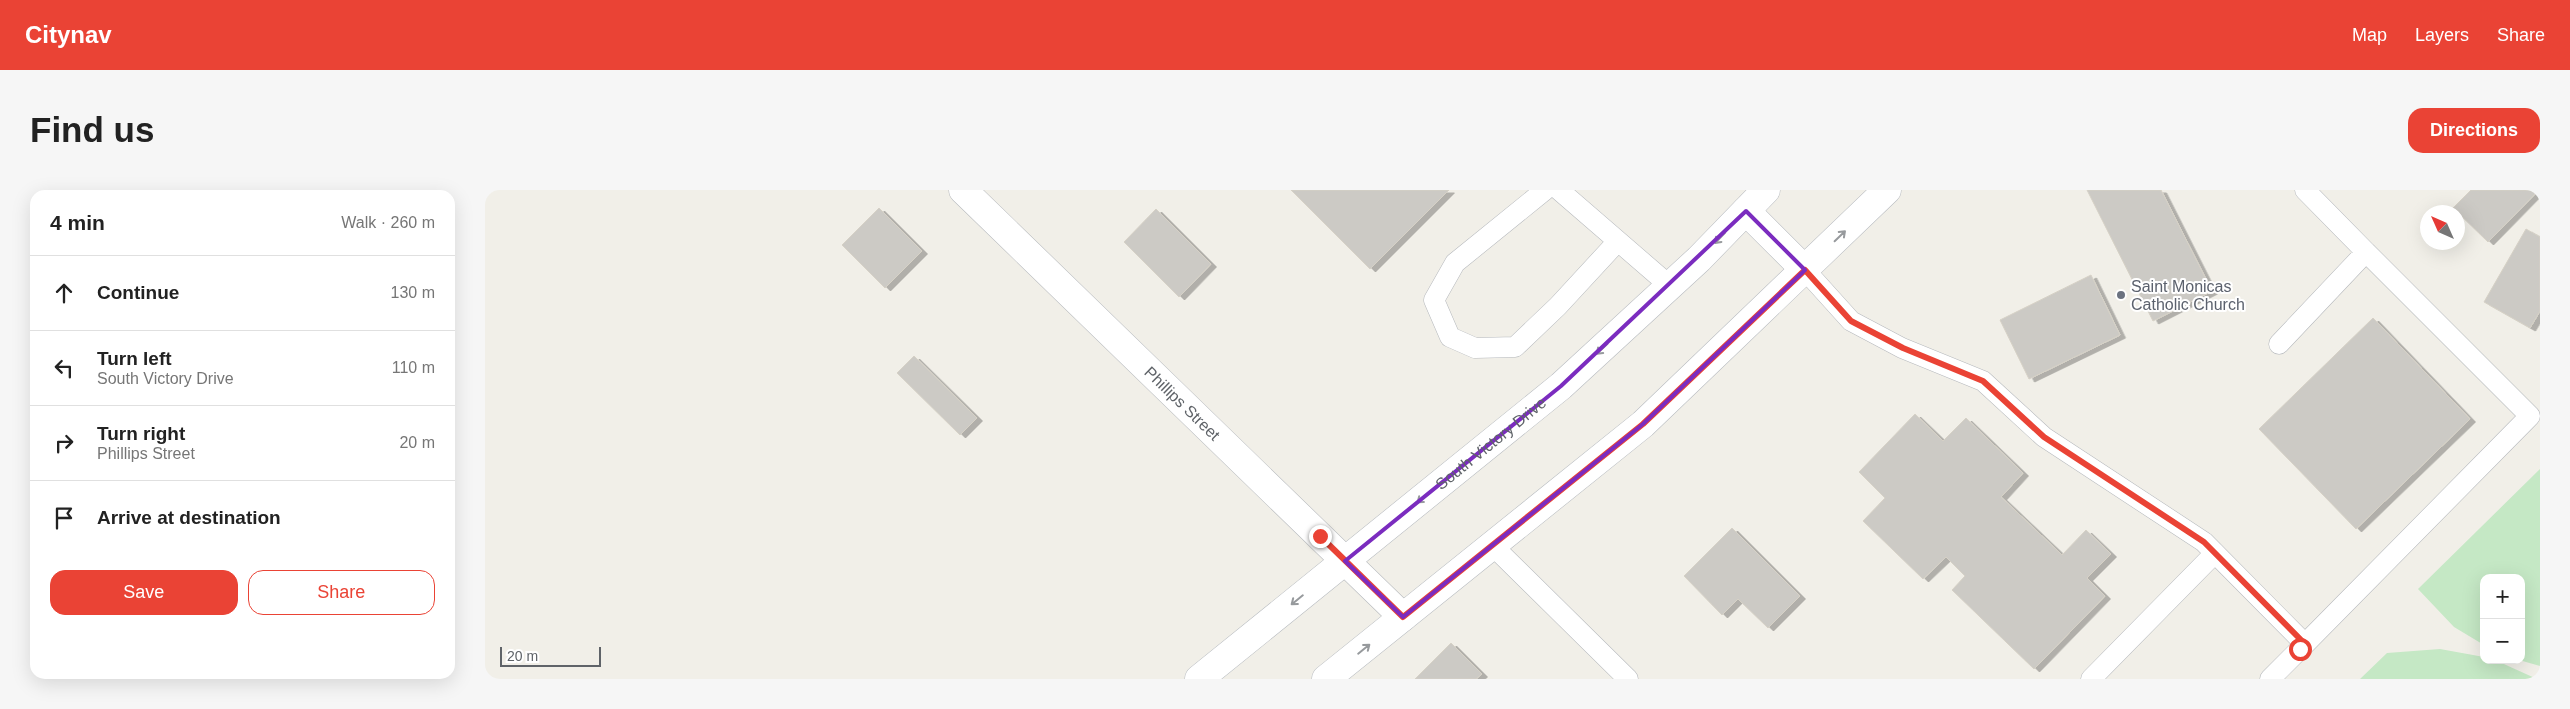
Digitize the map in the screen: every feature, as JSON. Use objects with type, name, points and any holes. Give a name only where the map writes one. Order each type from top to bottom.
[{"type":"main road","name":"Phillips Street","points":[[963,190],[1403,617]]},
{"type":"main road","name":"South Victory Drive","points":[[1199,679],[1561,386],[1670,286],[1766,190]]},
{"type":"main road","points":[[1326,679],[1643,424],[1887,190]]},
{"type":"main road","points":[[1746,211],[1805,270]]},
{"type":"lane","points":[[1545,190],[1455,263],[1434,300],[1450,337],[1475,348],[1515,347],[1558,306],[1618,241]]},
{"type":"lane","points":[[1559,190],[1670,286]]},
{"type":"lane","points":[[2270,679],[2531,416],[2305,190]]},
{"type":"lane","points":[[2279,344],[2366,252]]},
{"type":"lane","points":[[1805,270],[1851,321],[1903,348],[1983,381],[2044,437],[2204,542],[2305,644]]},
{"type":"lane","points":[[1492,545],[1629,679]]},
{"type":"lane","points":[[2091,679],[2215,553]]},
{"type":"highlighted area","points":[[1746,211],[1805,270],[1643,424],[1403,617],[1345,561],[1561,386]]},
{"type":"green space","points":[[2540,469],[2540,666],[2525,662],[2525,574],[2480,574],[2480,643],[2454,627],[2418,589]]},
{"type":"green space","points":[[2440,649],[2480,656],[2480,664],[2504,664],[2537,679],[2360,679],[2387,653]]},
{"type":"building","points":[[1291,190],[1449,190],[1370,269]]},
{"type":"building","points":[[2087,190],[2161,190],[2212,291],[2153,321]]},
{"type":"building","points":[[2471,190],[2539,190],[2488,242],[2465,220],[2465,205],[2456,205]]},
{"type":"building","points":[[879,208],[922,251],[885,288],[842,245]]},
{"type":"building","points":[[1156,209],[1211,264],[1179,297],[1124,242]]},
{"type":"building","points":[[2526,229],[2540,237],[2540,311],[2530,328],[2484,302]]},
{"type":"building","points":[[2091,275],[2120,335],[2029,379],[2000,320]]},
{"type":"building","points":[[2373,318],[2470,419],[2356,529],[2259,429]]},
{"type":"building","points":[[914,356],[977,418],[960,435],[897,373]]},
{"type":"building","points":[[1915,414],[1943,441],[1966,418],[2023,473],[2001,497],[2062,555],[2086,530],[2111,554],[2087,578],[2105,596],[2034,669],[1952,590],[1965,576],[1946,557],[1923,579],[1863,521],[1885,498],[1859,472]]},
{"type":"building","points":[[1732,528],[1800,596],[1768,628],[1738,599],[1722,615],[1684,576]]},
{"type":"building","points":[[1451,643],[1482,674],[1476,679],[1415,679]]},
{"type":"place","name":"Saint Monicas Catholic Church","points":[[2121,295]]},
{"type":"route","points":[[1320,536],[1403,617],[1643,424],[1805,270],[1851,321],[1903,348],[1983,381],[2044,437],[2204,542],[2305,644],[2300,649]]}]
